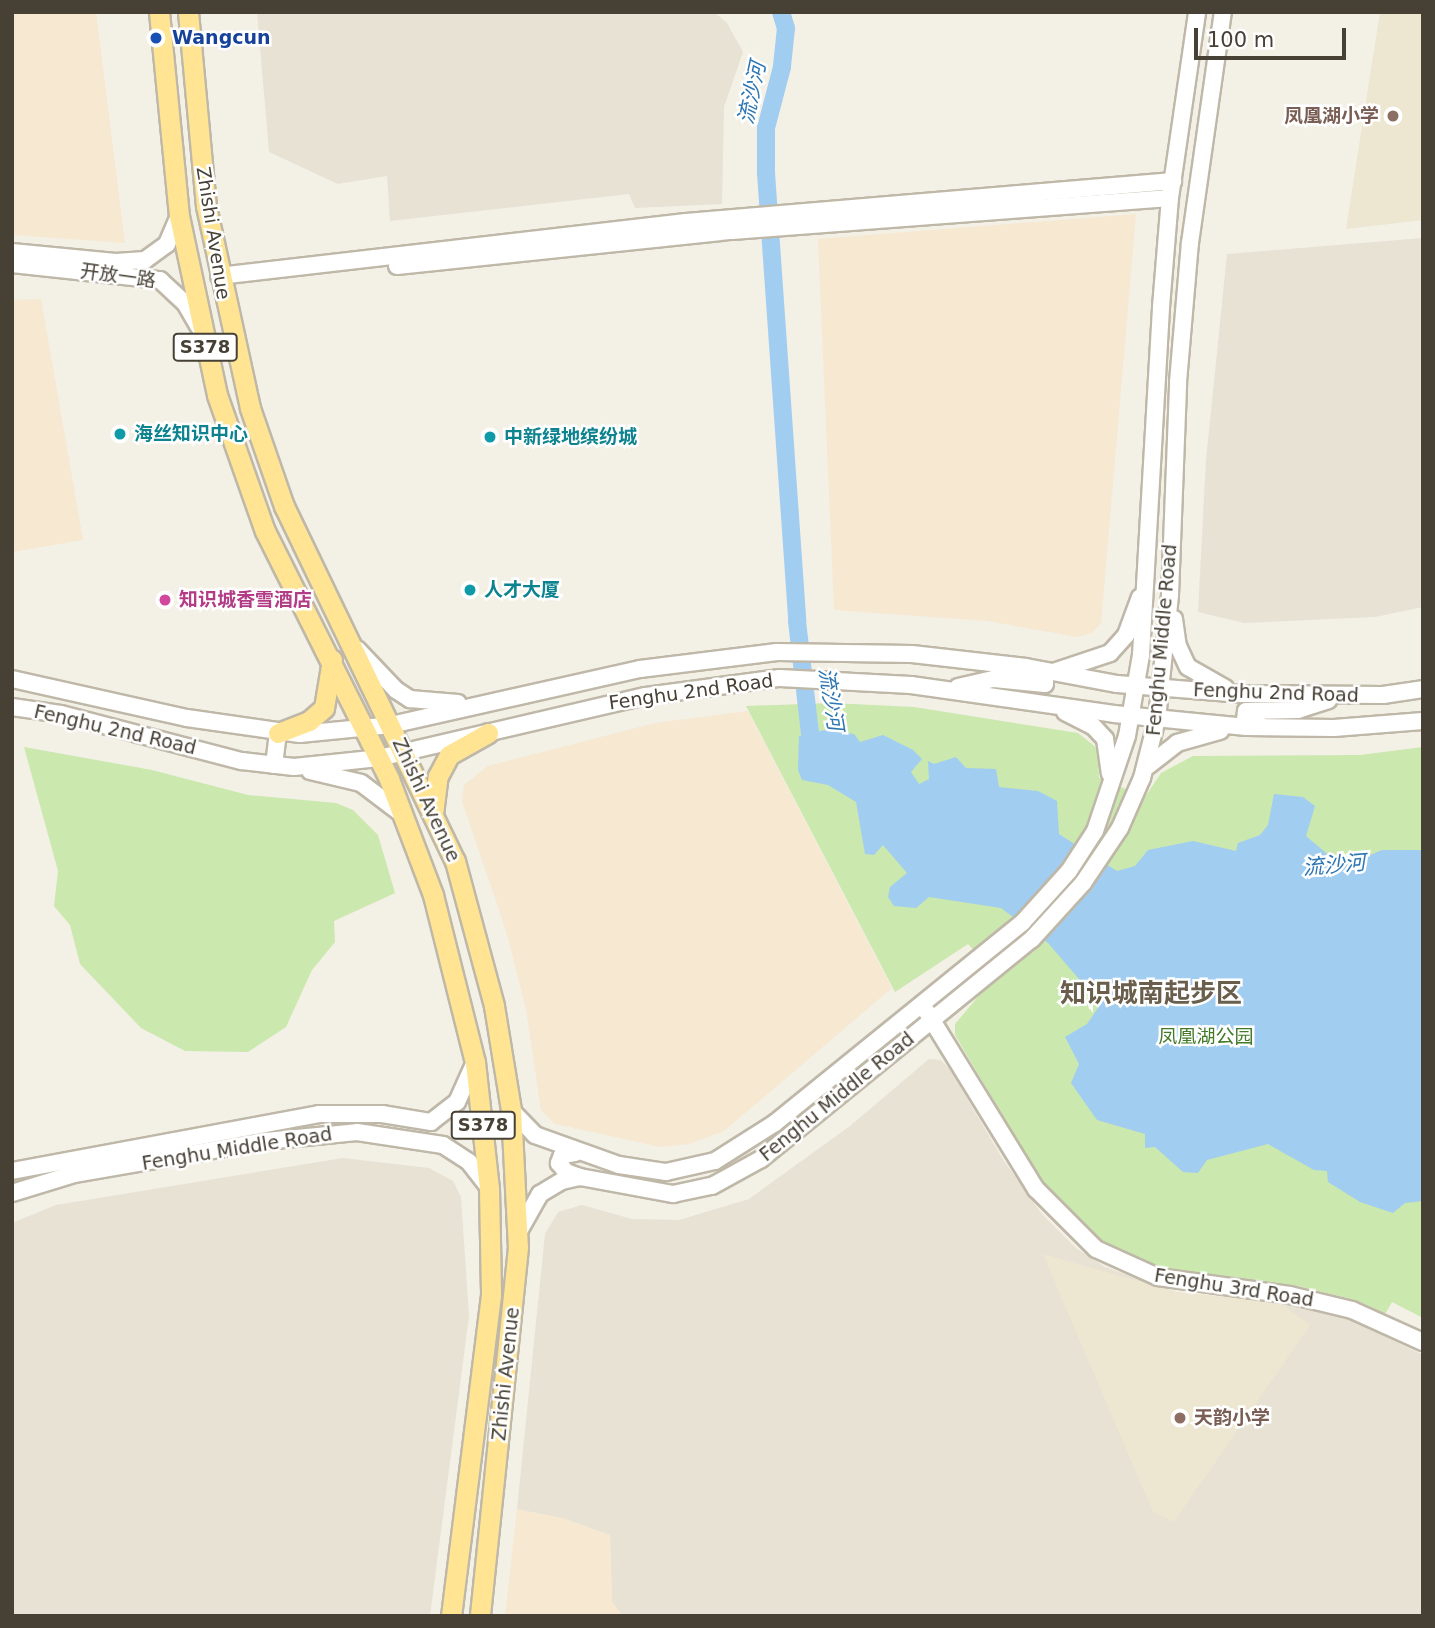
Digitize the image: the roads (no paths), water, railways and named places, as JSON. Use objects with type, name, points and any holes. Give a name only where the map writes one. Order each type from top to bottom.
[{"type":"main road","name":"Zhishi Avenue","points":[[159,12],[179,216],[200,328],[229,434],[265,531],[332,659],[402,814],[436,907],[475,1062],[489,1188],[491,1295],[451,1616]]},
{"type":"main road","name":"Zhishi Avenue","points":[[188,12],[206,206],[236,359],[284,506],[455,861],[479,941],[511,1110],[518,1233],[507,1378],[480,1616]]},
{"type":"main road","points":[[278,733],[309,721],[324,708],[332,659]]},
{"type":"main road","points":[[433,816],[442,766],[461,745],[488,733]]},
{"type":"street","name":"Fenghu Middle Road","points":[[511,1110],[535,1135],[575,1153],[666,1172],[715,1161],[775,1123],[920,1002],[984,956],[1040,906],[1096,831],[1110,794],[1132,716],[1137,685],[1170,198],[1197,12]]},
{"type":"street","name":"Fenghu Middle Road","points":[[518,1233],[546,1188],[579,1177],[673,1194],[728,1179],[818,1115],[932,1019],[996,972],[1083,883],[1113,839],[1136,794],[1157,719],[1170,595],[1178,382],[1190,243],[1223,12]]},
{"type":"street","points":[[219,280],[732,224],[1173,181]]},
{"type":"street","points":[[807,218],[1170,198]]},
{"type":"street","name":"开放一路","points":[[12,252],[116,262],[145,260],[167,244],[179,216]]},
{"type":"street","name":"开放一路","points":[[12,264],[160,280],[185,303],[200,328]]},
{"type":"street","points":[[1048,674],[1096,660],[1119,645],[1146,578],[1171,575]]},
{"type":"street","points":[[1170,595],[1178,646],[1188,667],[1208,681],[1240,694]]},
{"type":"street","points":[[349,641],[396,690],[410,699],[481,703],[488,733]]},
{"type":"street","name":"Fenghu 2nd Road","points":[[12,679],[278,733],[391,725],[640,669],[778,652],[829,650],[912,654],[1026,667],[1048,674],[1160,688],[1240,694],[1340,696],[1423,689]]},
{"type":"street","points":[[945,689],[995,679],[1045,684],[1040,674],[1026,667]]},
{"type":"street","name":"Fenghu 2nd Road","points":[[12,707],[274,765],[294,767],[379,758],[646,696],[780,678],[945,689],[1132,716],[1246,727],[1423,721]]},
{"type":"street","points":[[1265,728],[1249,722],[1245,713],[1298,710],[1340,696]]},
{"type":"street","points":[[1045,703],[1093,726],[1105,739],[1111,758],[1110,794]]},
{"type":"street","points":[[1136,794],[1151,763],[1177,743],[1246,727]]},
{"type":"street","points":[[274,765],[278,733]]},
{"type":"street","points":[[294,767],[361,783],[402,814]]},
{"type":"street","name":"Fenghu 3rd Road","points":[[920,1002],[1037,1189],[1096,1249],[1158,1277],[1290,1295],[1352,1310],[1423,1342]]},
{"type":"street","points":[[430,1142],[441,1135],[438,1126],[431,1122],[457,1102],[475,1062]]},
{"type":"street","name":"Fenghu Middle Road","points":[[12,1171],[319,1114],[382,1114],[431,1122]]},
{"type":"street","name":"Fenghu Middle Road","points":[[12,1193],[74,1174],[307,1135],[357,1132],[430,1142],[462,1156],[489,1188]]},
{"type":"street","points":[[575,1153],[562,1155],[559,1163],[566,1172],[579,1177]]},
{"type":"water","points":[[825,730],[854,734],[860,742],[883,735],[913,750],[922,759],[911,772],[919,784],[929,779],[928,761],[934,764],[956,757],[966,768],[996,769],[999,787],[1038,791],[1057,801],[1059,834],[1117,871],[1135,866],[1148,850],[1193,841],[1236,851],[1238,843],[1260,835],[1268,825],[1274,794],[1303,797],[1315,806],[1306,836],[1333,859],[1354,862],[1382,850],[1423,850],[1423,1201],[1405,1203],[1393,1213],[1360,1202],[1328,1182],[1327,1171],[1314,1170],[1268,1144],[1207,1160],[1198,1173],[1183,1172],[1155,1147],[1145,1148],[1145,1134],[1097,1120],[1071,1083],[1079,1064],[1065,1037],[1087,1024],[1098,1008],[1085,986],[1048,943],[1001,908],[929,897],[916,908],[894,906],[888,897],[890,887],[907,873],[883,845],[874,855],[865,854],[856,802],[828,785],[802,780],[798,770],[799,736]]},
{"type":"waterway","name":"流沙河","points":[[781,12],[786,28],[782,67],[766,128],[766,173],[797,621],[810,734],[821,756]]},
{"type":"place","name":"Wangcun","points":[[156,38]]},
{"type":"place","name":"凤凰湖小学","points":[[1393,116]]},
{"type":"place","name":"海丝知识中心","points":[[120,434]]},
{"type":"place","name":"中新绿地缤纷城","points":[[490,437]]},
{"type":"place","name":"人才大厦","points":[[470,590]]},
{"type":"place","name":"知识城香雪酒店","points":[[165,600]]},
{"type":"place","name":"天韵小学","points":[[1180,1418]]},
{"type":"district","name":"知识城南起步区","points":[[1151,994]]},
{"type":"park label","name":"凤凰湖公园","points":[[1206,1037]]}]
